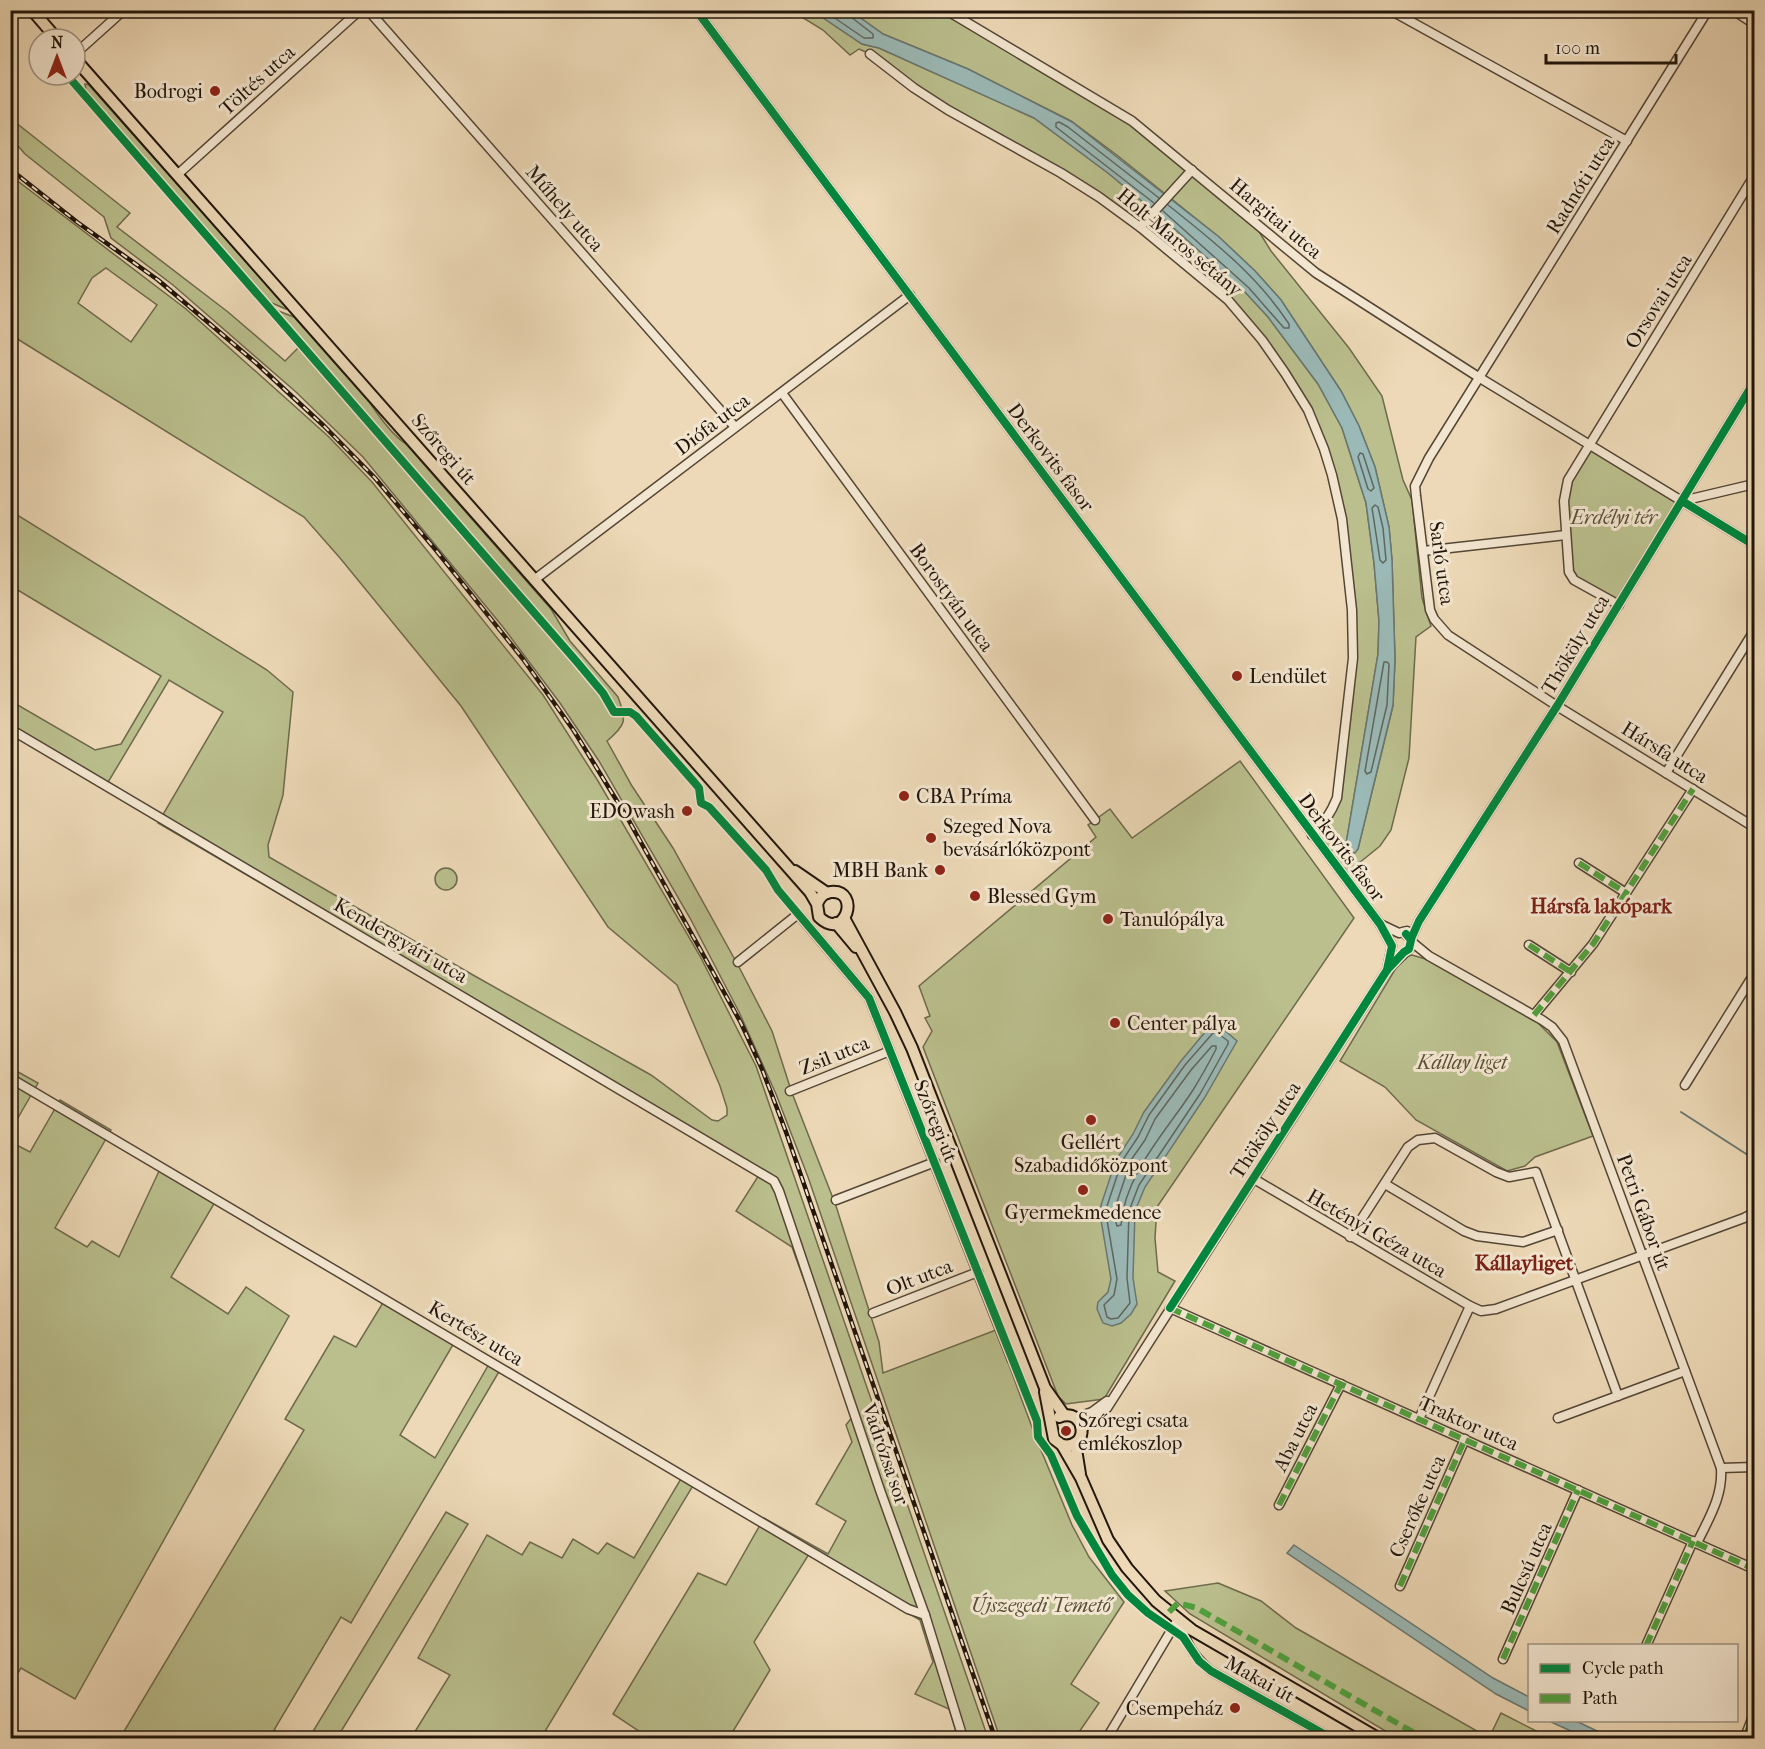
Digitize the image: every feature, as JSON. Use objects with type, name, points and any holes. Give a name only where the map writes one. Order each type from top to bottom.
[{"type":"main road","points":[[32,10],[47,27]]},
{"type":"main road","name":"Szőregi út","points":[[87,71],[177,175],[534,580],[785,864],[810,892],[817,904],[819,917],[827,923],[840,921],[848,908],[845,899],[837,892],[827,893],[785,864]]},
{"type":"main road","points":[[817,904],[819,899],[827,893]]},
{"type":"main road","name":"Szőregi út","points":[[840,921],[864,957],[912,1048],[1045,1388],[1054,1439],[1062,1445],[1081,1478],[1104,1531],[1127,1568],[1145,1590],[1178,1619]]},
{"type":"main road","name":"Szőregi út","points":[[1045,1388],[1064,1415]]},
{"type":"main road","points":[[1053,1424],[1057,1418],[1064,1415],[1076,1418],[1082,1429],[1081,1437],[1076,1443],[1062,1445]]},
{"type":"main road","name":"Szőregi út","points":[[1076,1443],[1081,1478]]},
{"type":"main road","name":"Makai út","points":[[1178,1619],[1201,1635],[1378,1738]]},
{"type":"street","points":[[87,45],[124,10]]},
{"type":"street","name":"Töltés utca","points":[[177,175],[360,10]]},
{"type":"street","name":"Műhely utca","points":[[368,10],[735,428]]},
{"type":"street","name":"Derkovits fasor","points":[[696,10],[1380,924],[1392,945]]},
{"type":"street","name":"Hargitai utca","points":[[946,10],[1132,121],[1316,273],[1480,378],[1590,444]]},
{"type":"street","points":[[1390,10],[1627,141]]},
{"type":"street","name":"Radnóti utca","points":[[1480,378],[1708,10]]},
{"type":"street","points":[[1733,10],[1755,24]]},
{"type":"street","name":"Holt-Maros sétány","points":[[870,54],[914,88],[948,110],[1099,197],[1212,285],[1262,340],[1308,410],[1332,475],[1340,507],[1352,610],[1353,658],[1337,798],[1332,811],[1312,835]]},
{"type":"street","points":[[1140,227],[1192,170]]},
{"type":"street","name":"Orsovai utca","points":[[1590,444],[1755,176]]},
{"type":"street","name":"Diófa utca","points":[[534,580],[910,296]]},
{"type":"street","name":"Sarló utca","points":[[1480,378],[1429,458],[1415,486],[1428,600],[1434,619],[1458,644],[1557,706]]},
{"type":"street","name":"Thököly utca","points":[[1419,921],[1557,706],[1755,382]]},
{"type":"street","name":"Borostyán utca","points":[[782,393],[1095,820]]},
{"type":"street","points":[[1618,605],[1574,580],[1569,572],[1564,490],[1590,444],[1755,545]]},
{"type":"street","points":[[1682,501],[1755,484]]},
{"type":"street","points":[[1423,551],[1566,535]]},
{"type":"street","points":[[1666,773],[1755,631]]},
{"type":"street","name":"Hársfa utca","points":[[1557,706],[1755,827]]},
{"type":"street","name":"Kendergyári utca","points":[[10,729],[774,1181]]},
{"type":"street","points":[[1534,1015],[1593,944],[1693,789]]},
{"type":"street","points":[[1579,863],[1626,893]]},
{"type":"street","name":"Szőregi út","points":[[738,962],[798,914],[869,998],[1012,1360]]},
{"type":"street","points":[[1387,970],[1392,938],[1419,921]]},
{"type":"street","points":[[1387,970],[1411,947],[1411,940],[1419,921]]},
{"type":"street","points":[[1380,924],[1411,940]]},
{"type":"street","name":"Petri Gábor út","points":[[1411,940],[1429,956],[1534,1015],[1551,1027],[1563,1041],[1721,1468],[1722,1484],[1719,1495],[1647,1644]]},
{"type":"street","points":[[1392,945],[1398,952],[1405,951]]},
{"type":"street","points":[[1529,945],[1571,972]]},
{"type":"street","name":"Petri Gábor út","points":[[1405,951],[1429,956]]},
{"type":"street","name":"Thököly utca","points":[[1082,1429],[1107,1408],[1387,970]]},
{"type":"street","points":[[1685,1085],[1755,974]]},
{"type":"street","name":"Zsil utca","points":[[790,1091],[890,1051]]},
{"type":"street","name":"Kertész utca","points":[[10,1078],[908,1609],[925,1615]]},
{"type":"street","points":[[1350,1238],[1408,1147],[1418,1140],[1435,1138],[1509,1177],[1536,1172],[1618,1396]]},
{"type":"street","points":[[836,1200],[934,1162]]},
{"type":"street","name":"Hetényi Géza utca","points":[[1254,1179],[1350,1238],[1482,1311],[1496,1309],[1754,1213]]},
{"type":"street","name":"Vadrózsa sor","points":[[774,1181],[925,1615],[963,1738]]},
{"type":"street","points":[[1384,1184],[1464,1231],[1477,1236],[1523,1242],[1558,1230]]},
{"type":"street","name":"Olt utca","points":[[873,1313],[978,1272]]},
{"type":"street","points":[[1419,1419],[1470,1306]]},
{"type":"street","name":"Traktor utca","points":[[1170,1308],[1755,1569]]},
{"type":"street","points":[[1558,1418],[1685,1371]]},
{"type":"street","name":"Aba utca","points":[[1279,1505],[1341,1384]]},
{"type":"street","name":"Thököly utca","points":[[1076,1418],[1092,1412],[1112,1397]]},
{"type":"street","name":"Cserőke utca","points":[[1400,1586],[1465,1439]]},
{"type":"street","points":[[1721,1468],[1755,1467]]},
{"type":"street","name":"Bulcsú utca","points":[[1503,1659],[1578,1490]]},
{"type":"street","points":[[1107,1738],[1178,1619]]},
{"type":"street","name":"Makai út","points":[[1178,1619],[1190,1650],[1211,1671],[1331,1738]]},
{"type":"street","points":[[1747,1732],[1755,1714]]},
{"type":"green space","points":[[792,11],[813,11],[862,44],[879,48],[1034,118],[1108,173],[1245,292],[1268,317],[1318,384],[1342,428],[1366,503],[1379,621],[1378,654],[1346,844],[1358,849],[1393,706],[1395,659],[1392,560],[1389,527],[1375,467],[1359,426],[1341,391],[1281,300],[1255,271],[1219,237],[1118,156],[1071,121],[968,69],[883,34],[851,11],[939,11],[1081,93],[1136,128],[1258,230],[1271,251],[1349,348],[1382,396],[1403,480],[1412,500],[1422,598],[1431,626],[1416,637],[1409,758],[1391,830],[1380,846],[1343,876],[1312,835],[1332,811],[1353,658],[1342,519],[1308,410],[1245,319],[1099,197],[948,110],[866,52],[859,49],[850,55],[823,30]]},
{"type":"green space","points":[[89,85],[286,309],[267,301],[86,91],[85,87]]},
{"type":"green space","name":"Újszegedi Temető","points":[[10,118],[130,213],[117,227],[228,312],[285,361],[303,343],[273,309],[294,317],[370,403],[391,431],[406,444],[551,609],[570,641],[618,697],[623,712],[623,722],[618,731],[607,741],[632,786],[673,848],[772,1031],[792,1093],[836,1206],[879,1342],[883,1373],[996,1330],[1036,1438],[1072,1525],[1089,1557],[1124,1602],[1071,1684],[1099,1703],[1075,1738],[1000,1738],[808,1177],[776,1094],[739,1012],[690,918],[599,761],[560,703],[503,627],[363,457],[296,392],[173,285],[111,238],[104,217],[25,154],[11,138]]},
{"type":"green space","points":[[11,176],[186,309],[329,437],[372,482],[543,695],[598,781],[700,956],[756,1066],[988,1738],[958,1738],[949,1709],[915,1694],[933,1662],[920,1620],[809,1554],[754,1642],[770,1670],[729,1738],[647,1738],[613,1714],[698,1573],[726,1585],[764,1518],[828,1554],[846,1521],[816,1504],[852,1442],[846,1425],[853,1416],[792,1247],[736,1211],[759,1175],[158,823],[223,712],[169,680],[104,789],[11,734],[11,701],[95,750],[121,744],[161,676],[11,586],[11,511],[267,670],[293,692],[283,795],[268,845],[269,857],[651,1075],[712,1120],[718,1121],[727,1115],[720,1086],[677,985],[608,927],[461,706],[304,517],[11,335]],"holes":[[[106,268],[157,305],[131,342],[78,303],[92,278]]]},
{"type":"green space","name":"Erdélyi tér","points":[[1590,444],[1682,501],[1619,605],[1574,580],[1564,501],[1568,480]]},
{"type":"green space","name":"Gellért Szabadidőközpont","points":[[1240,761],[1354,918],[1157,1207],[1155,1238],[1158,1272],[1175,1281],[1104,1399],[1066,1404],[1058,1396],[923,1047],[932,1031],[925,1018],[930,1016],[919,986],[1096,837],[1088,825],[1110,809],[1132,838]]},
{"type":"green space","points":[[446,868],[454,871],[457,879],[454,887],[446,890],[438,887],[435,879],[438,871]]},
{"type":"green space","name":"Kállay liget","points":[[1412,955],[1429,960],[1535,1020],[1557,1042],[1593,1136],[1535,1157],[1525,1166],[1507,1171],[1416,1120],[1385,1087],[1340,1061],[1402,958]]},
{"type":"green space","points":[[11,1068],[38,1083],[11,1130]]},
{"type":"green space","points":[[60,1100],[111,1130],[55,1228],[87,1247],[92,1241],[119,1257],[160,1169],[215,1202],[171,1277],[228,1314],[246,1287],[289,1316],[75,1699],[21,1668],[11,1684],[11,1142],[30,1152]]},
{"type":"green space","points":[[384,1301],[454,1343],[400,1435],[435,1458],[489,1364],[500,1370],[351,1623],[341,1617],[274,1730],[287,1738],[120,1738],[304,1430],[285,1419],[334,1336],[356,1347]]},
{"type":"green space","points":[[682,1477],[694,1484],[541,1738],[411,1738],[450,1675],[418,1658],[487,1535],[522,1555],[530,1542],[562,1558],[573,1539],[598,1554],[607,1543],[634,1558]]},
{"type":"green space","points":[[446,1512],[468,1524],[337,1738],[309,1738]]},
{"type":"green space","points":[[1218,1583],[1261,1601],[1296,1628],[1489,1738],[1397,1738],[1190,1614],[1165,1591]]},
{"type":"green space","points":[[1501,1713],[1550,1738],[1489,1738]]},
{"type":"water","points":[[813,11],[851,11],[883,34],[968,69],[1072,122],[1219,237],[1255,271],[1281,300],[1341,391],[1359,426],[1375,467],[1389,527],[1395,659],[1393,705],[1358,849],[1355,853],[1349,852],[1346,844],[1378,654],[1379,621],[1366,503],[1342,428],[1318,384],[1268,317],[1245,292],[1108,173],[1034,118],[879,48],[862,44]]},
{"type":"water","points":[[1217,1024],[1237,1041],[1205,1097],[1145,1187],[1135,1211],[1133,1278],[1137,1304],[1131,1314],[1121,1323],[1112,1326],[1103,1323],[1097,1309],[1098,1302],[1108,1292],[1111,1279],[1101,1220],[1101,1205],[1116,1160],[1144,1112],[1181,1061],[1211,1025]]},
{"type":"water","points":[[1294,1545],[1493,1678],[1528,1696],[1528,1710],[1496,1694],[1287,1553]]},
{"type":"water","points":[[1551,1722],[1578,1722],[1612,1738],[1586,1738]]},
{"type":"waterway","points":[[1681,1112],[1754,1159]]},
{"type":"railway","points":[[10,169],[77,222],[158,280],[256,363],[324,426],[375,478],[435,549],[523,659],[574,731],[628,819],[741,1023],[762,1069],[786,1132],[995,1738]]},
{"type":"marked path","points":[[1534,1015],[1593,944],[1693,789]]},
{"type":"marked path","points":[[1579,863],[1626,893]]},
{"type":"marked path","points":[[1529,945],[1571,972]]},
{"type":"marked path","points":[[1170,1308],[1754,1569]]},
{"type":"marked path","points":[[1279,1505],[1341,1384]]},
{"type":"marked path","points":[[1400,1586],[1465,1439]]},
{"type":"marked path","points":[[1503,1659],[1578,1490]]},
{"type":"marked path","points":[[1647,1644],[1693,1541]]},
{"type":"marked path","points":[[1169,1612],[1178,1603],[1197,1608],[1423,1738]]},
{"type":"marked path","points":[[1747,1732],[1754,1714]]},
{"type":"cycle path","points":[[696,10],[1380,924],[1392,946],[1387,970]]},
{"type":"cycle path","points":[[77,87],[577,662],[603,693],[614,712],[630,712],[636,716],[694,782],[699,788],[701,803],[709,807],[766,870],[778,890],[869,998],[1037,1421],[1038,1437],[1051,1455],[1077,1516],[1112,1575],[1128,1595],[1148,1613],[1183,1637],[1199,1661],[1211,1671],[1331,1738]]},
{"type":"cycle path","points":[[1411,939],[1419,921],[1557,706],[1754,382]]},
{"type":"cycle path","points":[[1682,501],[1754,545]]},
{"type":"cycle path","points":[[1170,1308],[1387,970],[1409,949],[1411,940],[1406,934]]},
{"type":"place","name":"Bodrogi","points":[[215,91]]},
{"type":"place","name":"Lendület","points":[[1237,676]]},
{"type":"place","name":"CBA Príma","points":[[904,796]]},
{"type":"place","name":"EDOwash","points":[[687,811]]},
{"type":"place","name":"Szeged Nova bevásárlóközpont","points":[[931,838]]},
{"type":"place","name":"MBH Bank","points":[[940,870]]},
{"type":"place","name":"Blessed Gym","points":[[975,896]]},
{"type":"place","name":"Tanulópálya","points":[[1108,919]]},
{"type":"place","name":"Center pálya","points":[[1115,1023]]},
{"type":"place","name":"Gellért Szabadidőközpont","points":[[1091,1120]]},
{"type":"place","name":"Gyermekmedence","points":[[1083,1190]]},
{"type":"place","name":"Szőregi csata emlékoszlop","points":[[1066,1431]]},
{"type":"place","name":"Csempeház","points":[[1235,1708]]},
{"type":"district","name":"Hársfa lakópark","points":[[1601,906]]},
{"type":"district","name":"Kállayliget","points":[[1524,1263]]}]
